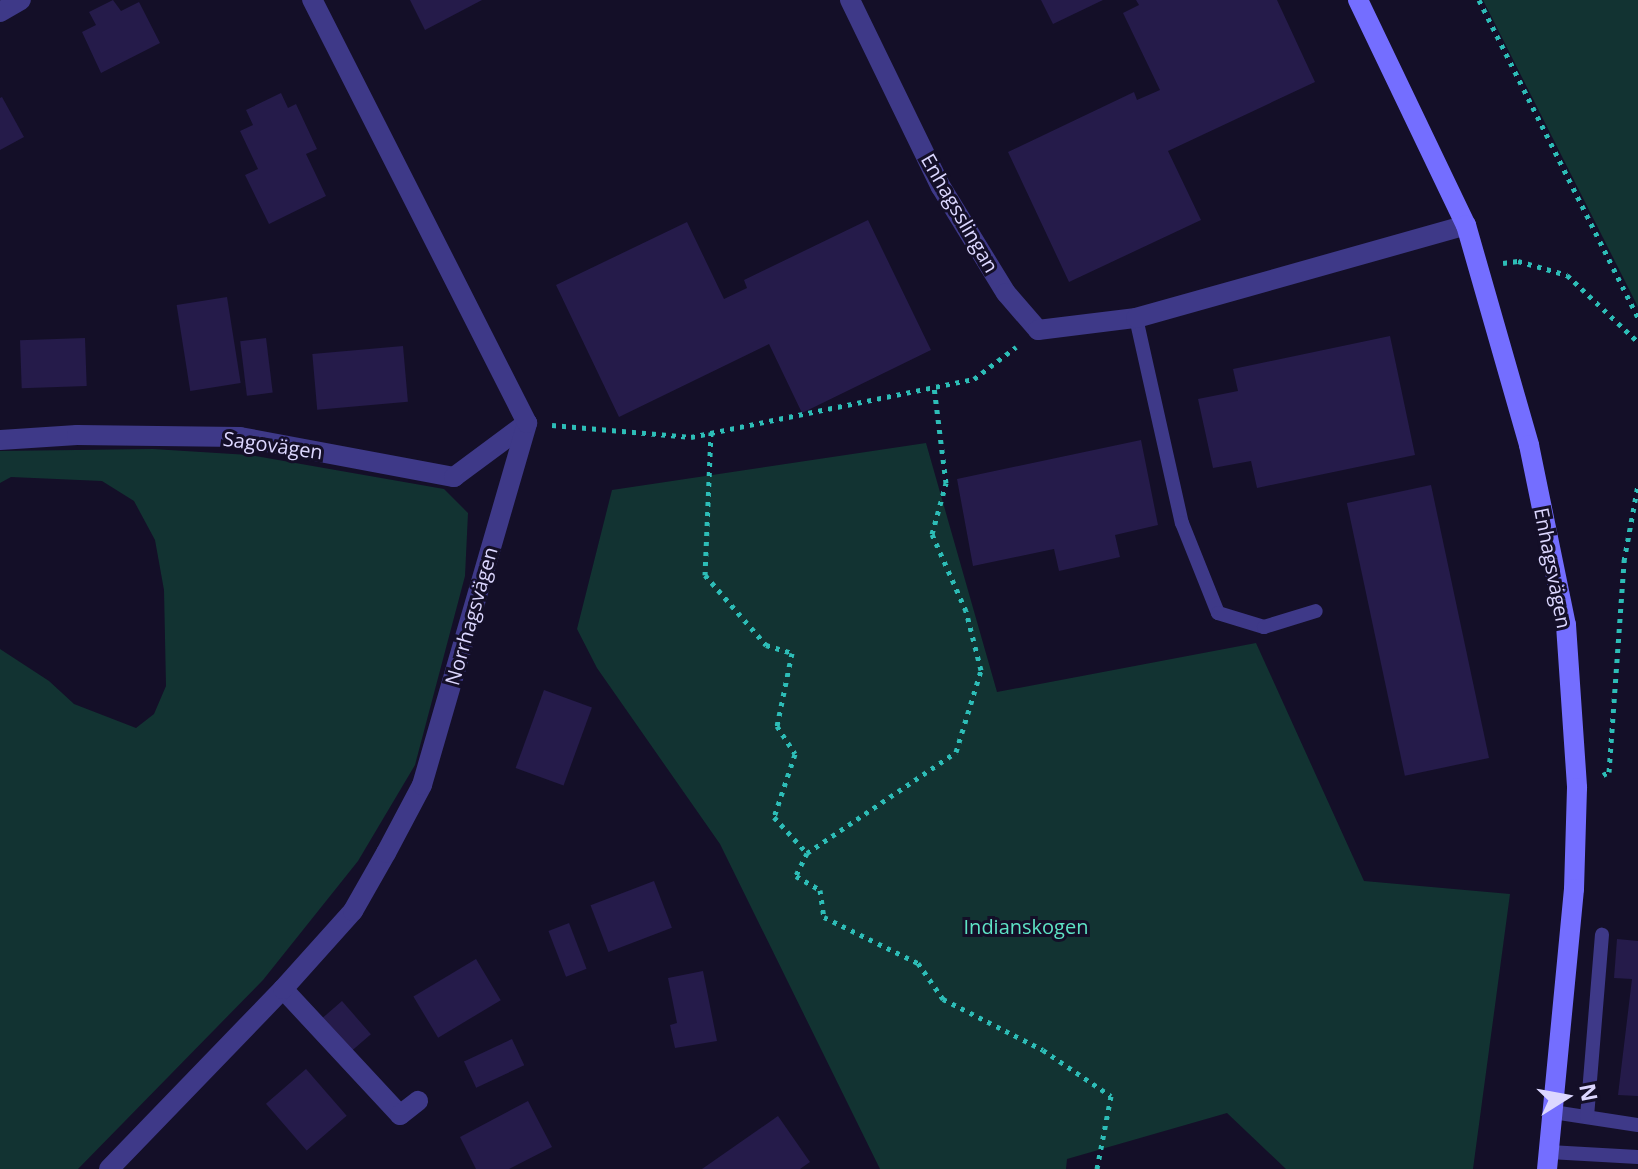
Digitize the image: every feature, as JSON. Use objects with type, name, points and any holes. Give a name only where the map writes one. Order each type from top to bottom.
[{"type":"street","points":[[0,12],[21,0]]},
{"type":"street","points":[[312,0],[527,423]]},
{"type":"street","name":"Enhagsslingan","points":[[850,0],[941,187],[1006,293],[1038,330]]},
{"type":"street","name":"Enhagsvägen","points":[[1358,0],[1466,225],[1529,445],[1566,625],[1577,788],[1574,889],[1548,1160]]},
{"type":"street","points":[[1038,330],[1136,318],[1466,225]]},
{"type":"street","name":"Sagovägen","points":[[0,440],[77,435],[240,437],[454,477],[527,423]]},
{"type":"street","name":"Norrhagsvägen","points":[[109,1169],[283,989],[353,911],[422,785],[527,423]]},
{"type":"street","points":[[283,989],[400,1115],[418,1101]]},
{"type":"lane","points":[[1136,318],[1182,523],[1218,613],[1264,627],[1316,611]]},
{"type":"lane","points":[[1587,1117],[1602,935]]},
{"type":"lane","points":[[1553,1112],[1638,1125]]},
{"type":"lane","points":[[1548,1160],[1638,1157]]},
{"type":"path","points":[[1479,0],[1638,318]]},
{"type":"path","points":[[1502,263],[1518,261],[1567,275],[1638,342]]},
{"type":"path","points":[[527,423],[691,437],[974,379],[1038,330]]},
{"type":"path","points":[[934,387],[946,483],[932,534],[966,611],[981,670],[956,752],[807,853],[796,876],[820,890],[824,917],[918,963],[943,999],[1043,1050],[1111,1096],[1097,1169]]},
{"type":"path","points":[[711,432],[705,575],[766,645],[792,653],[777,726],[795,754],[774,817],[807,853]]},
{"type":"path","points":[[1598,778],[1609,772],[1624,561],[1638,485]]},
{"type":"green space","points":[[1483,0],[1638,0],[1638,307]]},
{"type":"green space","name":"Indianskogen","points":[[926,443],[997,692],[1256,643],[1364,881],[1510,894],[1473,1169],[1286,1169],[1227,1113],[1067,1159],[1066,1169],[880,1169],[720,844],[597,668],[577,629],[612,490]]},
{"type":"green space","points":[[153,449],[249,455],[444,489],[468,513],[465,576],[415,765],[358,861],[263,980],[78,1169],[0,1169],[0,649],[49,681],[74,704],[136,728],[154,714],[166,686],[164,590],[155,540],[134,501],[102,481],[11,477],[0,483],[0,451]]},
{"type":"building","points":[[113,0],[121,11],[139,2],[160,43],[101,73],[82,32],[96,25],[89,12]]},
{"type":"building","points":[[410,0],[482,0],[425,30]]},
{"type":"building","points":[[1041,0],[1103,0],[1053,24]]},
{"type":"building","points":[[1136,0],[1277,0],[1315,82],[1168,151],[1201,220],[1069,282],[1008,152],[1134,92],[1137,100],[1160,90],[1123,13],[1139,5]]},
{"type":"building","points":[[281,93],[288,108],[296,104],[317,149],[306,154],[326,196],[269,224],[245,175],[258,169],[240,131],[253,125],[246,110]]},
{"type":"building","points":[[0,98],[24,137],[0,150]]},
{"type":"building","points":[[868,220],[931,350],[802,413],[769,344],[619,417],[556,285],[687,222],[724,299],[747,288],[744,280]]},
{"type":"building","points":[[227,297],[241,383],[190,391],[177,305]]},
{"type":"building","points":[[1390,336],[1415,455],[1257,488],[1251,461],[1213,468],[1198,399],[1238,391],[1233,369]]},
{"type":"building","points":[[85,338],[87,386],[22,388],[20,340]]},
{"type":"building","points":[[266,338],[273,393],[247,396],[240,341]]},
{"type":"building","points":[[403,346],[408,402],[317,410],[312,354]]},
{"type":"building","points":[[1141,440],[1158,525],[1115,535],[1120,557],[1059,571],[1054,549],[973,566],[957,479]]},
{"type":"building","points":[[1431,485],[1489,758],[1405,776],[1347,503]]},
{"type":"building","points":[[544,690],[592,707],[564,785],[516,768]]},
{"type":"building","points":[[654,881],[672,928],[608,952],[591,905]]},
{"type":"building","points":[[569,923],[587,969],[566,977],[548,931]]},
{"type":"building","points":[[1617,939],[1638,941],[1638,1096],[1618,1095],[1632,979],[1614,978]]},
{"type":"building","points":[[476,959],[501,1000],[438,1038],[413,997]]},
{"type":"building","points":[[703,971],[717,1041],[675,1048],[670,1025],[677,1023],[668,978]]},
{"type":"building","points":[[342,1001],[371,1034],[350,1053],[321,1019]]},
{"type":"building","points":[[512,1039],[524,1065],[476,1088],[464,1061]]},
{"type":"building","points":[[306,1069],[347,1116],[307,1151],[266,1104]]},
{"type":"building","points":[[528,1101],[552,1147],[509,1169],[476,1169],[460,1137]]},
{"type":"building","points":[[778,1116],[810,1162],[800,1169],[702,1169]]}]
